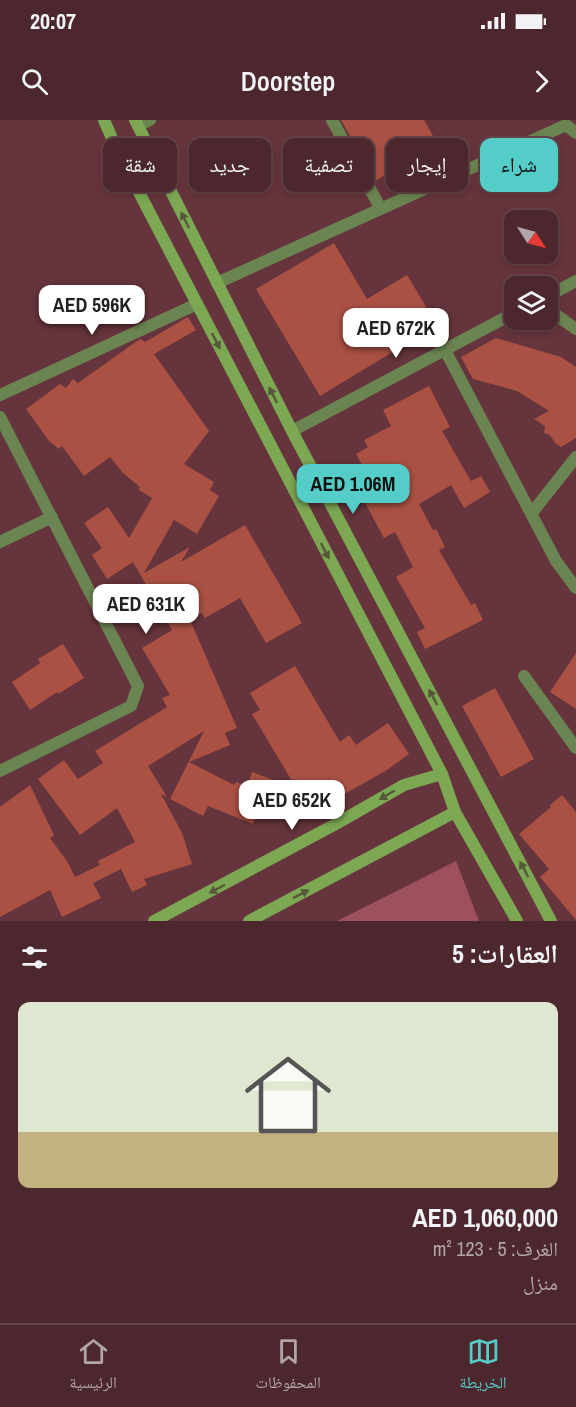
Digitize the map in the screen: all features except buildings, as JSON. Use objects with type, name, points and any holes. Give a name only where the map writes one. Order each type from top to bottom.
[{"type":"street","points":[[104,120],[118,152],[442,774],[455,812],[517,921]]},
{"type":"street","points":[[150,120],[136,123],[292,431],[551,921]]},
{"type":"street","points":[[332,120],[381,208]]},
{"type":"street","points":[[217,283],[566,125],[576,133]]},
{"type":"street","points":[[558,291],[576,281]]},
{"type":"street","points":[[0,395],[197,304]]},
{"type":"street","points":[[558,316],[576,329]]},
{"type":"street","points":[[292,431],[504,319]]},
{"type":"street","points":[[445,350],[556,561],[576,588]]},
{"type":"street","points":[[0,417],[138,686],[131,706],[0,771]]},
{"type":"street","points":[[531,514],[576,457]]},
{"type":"street","points":[[0,542],[52,517]]},
{"type":"street","points":[[524,676],[576,748]]},
{"type":"street","points":[[154,921],[404,785],[442,774]]},
{"type":"street","points":[[249,921],[455,812]]},
{"type":"shaded area","points":[[456,861],[479,921],[337,921]]}]
